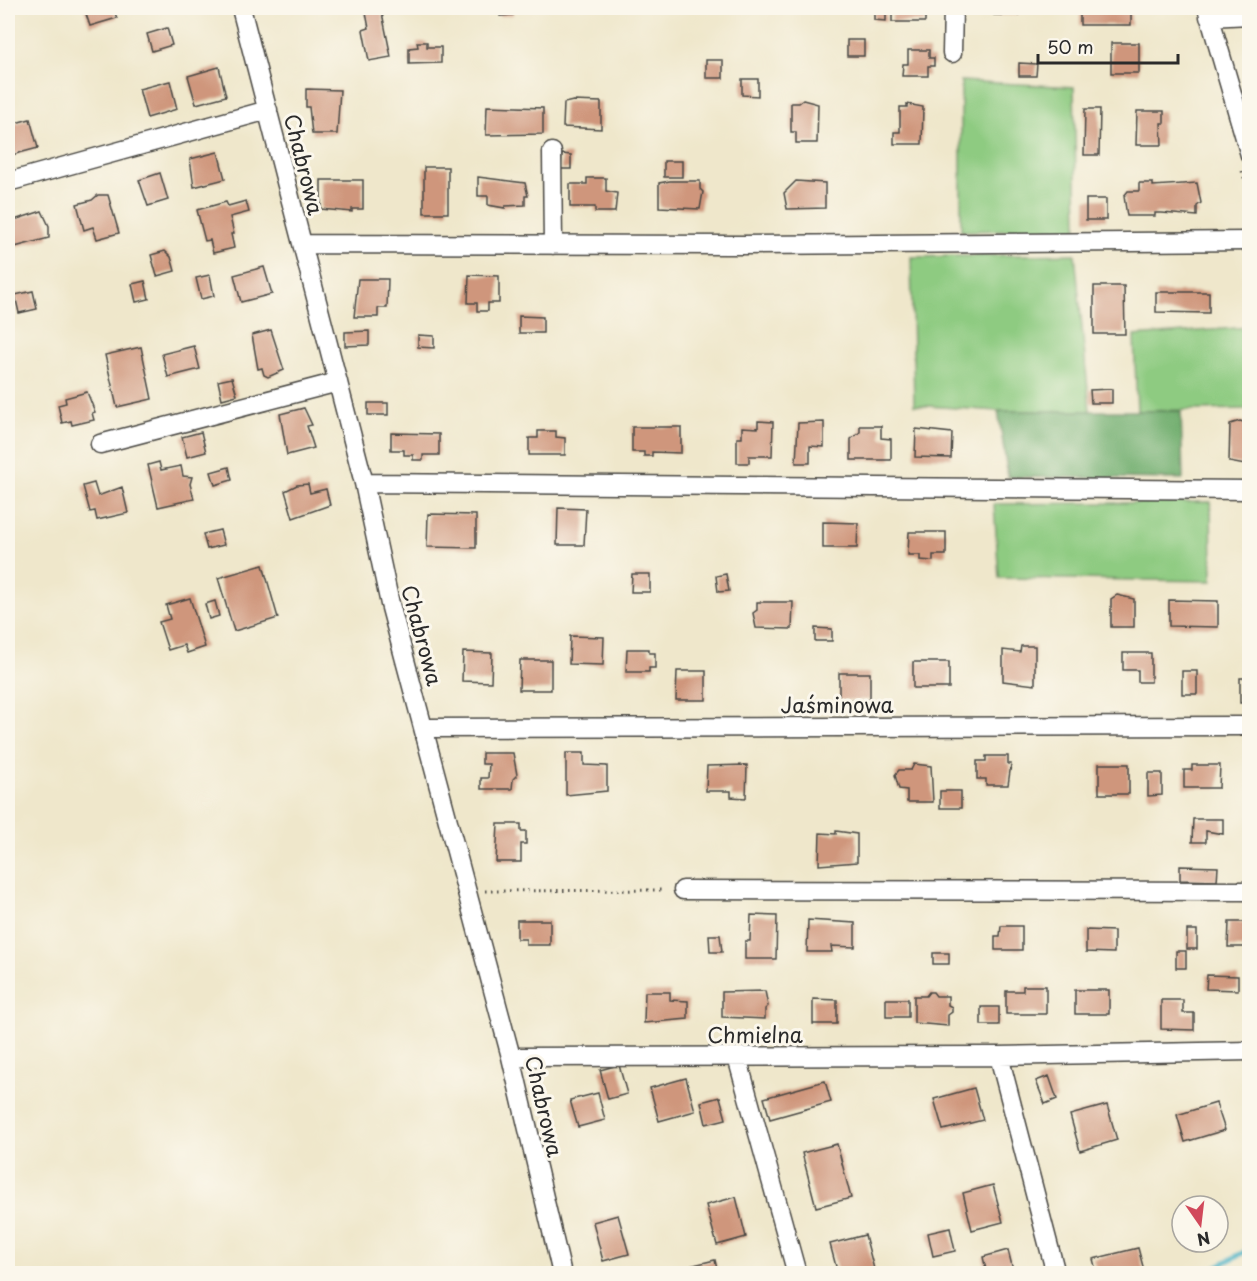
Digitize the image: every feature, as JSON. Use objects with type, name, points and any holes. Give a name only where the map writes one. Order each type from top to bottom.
[{"type":"street","name":"Chabrowa","points":[[241,8],[364,483],[390,604],[425,728],[511,1057],[562,1274]]},
{"type":"street","points":[[952,8],[952,53]]},
{"type":"street","points":[[1250,15],[1208,12],[1250,155]]},
{"type":"street","points":[[8,182],[268,110]]},
{"type":"street","points":[[552,152],[553,245]]},
{"type":"street","points":[[302,244],[1250,241]]},
{"type":"street","points":[[100,444],[338,382]]},
{"type":"street","points":[[364,483],[1250,490]]},
{"type":"street","name":"Jaśminowa","points":[[425,728],[1250,726]]},
{"type":"street","points":[[683,890],[1250,891]]},
{"type":"street","name":"Chmielna","points":[[511,1057],[999,1056],[1250,1051]]},
{"type":"street","points":[[999,1056],[1056,1274]]},
{"type":"street","points":[[738,1057],[797,1274]]},
{"type":"path","points":[[466,891],[683,890]]},
{"type":"green space","points":[[961,81],[1074,87],[1077,229],[961,231]]},
{"type":"green space","points":[[1075,254],[1090,411],[998,411],[914,405],[911,257]]},
{"type":"green space","points":[[1249,327],[1249,409],[1137,411],[1134,336]]},
{"type":"green space","points":[[998,411],[1181,411],[1183,479],[1008,477]]},
{"type":"green space","points":[[1211,502],[1212,581],[999,578],[994,504]]},
{"type":"building","points":[[84,8],[123,8],[114,11],[117,18],[90,26]]},
{"type":"building","points":[[365,8],[381,8],[391,57],[369,61],[363,30],[369,28]]},
{"type":"building","points":[[499,8],[512,8],[513,15],[500,16]]},
{"type":"building","points":[[874,8],[886,8],[886,21],[874,20]]},
{"type":"building","points":[[892,8],[916,8],[916,11],[925,11],[925,22],[892,22]]},
{"type":"building","points":[[994,8],[1018,8],[1018,15],[994,15]]},
{"type":"building","points":[[1080,8],[1131,10],[1131,25],[1080,25]]},
{"type":"building","points":[[167,28],[172,45],[152,51],[147,34]]},
{"type":"building","points":[[847,40],[864,40],[864,56],[847,56]]},
{"type":"building","points":[[417,42],[427,42],[427,47],[441,47],[441,63],[409,64],[409,48],[418,47]]},
{"type":"building","points":[[1111,43],[1139,43],[1139,73],[1111,73]]},
{"type":"building","points":[[908,50],[929,50],[929,58],[934,58],[934,66],[928,66],[928,76],[902,76],[903,64],[908,64]]},
{"type":"building","points":[[706,60],[723,60],[723,78],[706,78]]},
{"type":"building","points":[[1019,63],[1037,64],[1036,76],[1019,76]]},
{"type":"building","points":[[219,67],[226,96],[196,104],[188,76]]},
{"type":"building","points":[[742,79],[758,79],[758,96],[742,95]]},
{"type":"building","points":[[170,81],[177,109],[147,118],[139,89]]},
{"type":"building","points":[[306,89],[340,90],[337,134],[312,134],[309,107],[306,107]]},
{"type":"building","points":[[803,100],[818,104],[817,143],[796,143],[796,132],[791,132],[791,103],[799,103]]},
{"type":"building","points":[[601,102],[601,129],[563,127],[564,103]]},
{"type":"building","points":[[907,104],[923,107],[922,144],[894,144],[894,132],[900,132],[900,107],[907,107]]},
{"type":"building","points":[[487,106],[543,108],[543,134],[486,135]]},
{"type":"building","points":[[1085,109],[1100,109],[1099,155],[1084,155]]},
{"type":"building","points":[[1137,111],[1164,111],[1164,123],[1161,123],[1162,145],[1136,145]]},
{"type":"building","points":[[30,119],[38,148],[8,156],[8,125]]},
{"type":"building","points":[[218,152],[225,179],[194,187],[190,159]]},
{"type":"building","points":[[562,154],[571,155],[571,169],[561,169]]},
{"type":"building","points":[[664,161],[682,161],[682,177],[664,177]]},
{"type":"building","points":[[424,167],[448,167],[448,213],[424,213]]},
{"type":"building","points":[[160,173],[168,200],[148,206],[139,180]]},
{"type":"building","points":[[478,177],[525,183],[528,196],[525,196],[525,205],[505,206],[505,208],[488,205],[488,196],[478,196]]},
{"type":"building","points":[[587,178],[606,178],[606,191],[617,193],[615,212],[595,212],[595,207],[570,207],[570,184],[587,184]]},
{"type":"building","points":[[321,180],[363,180],[363,209],[352,209],[352,212],[321,209]]},
{"type":"building","points":[[700,181],[700,189],[703,192],[700,209],[659,207],[659,183]]},
{"type":"building","points":[[796,181],[825,183],[825,208],[787,209],[784,193]]},
{"type":"building","points":[[1139,183],[1153,183],[1153,186],[1197,183],[1201,203],[1197,206],[1197,216],[1155,213],[1155,216],[1127,216],[1124,196],[1128,191],[1139,191]]},
{"type":"building","points":[[98,195],[108,195],[119,233],[97,239],[93,227],[84,230],[77,204],[92,200]]},
{"type":"building","points":[[1086,199],[1106,199],[1106,220],[1086,220]]},
{"type":"building","points":[[246,201],[249,212],[230,217],[234,248],[213,253],[210,240],[205,241],[197,210],[226,202],[228,206]]},
{"type":"building","points":[[42,211],[49,226],[49,238],[11,248],[8,222]]},
{"type":"building","points":[[165,251],[171,257],[175,271],[157,276],[151,255]]},
{"type":"building","points":[[264,267],[272,294],[241,302],[234,275]]},
{"type":"building","points":[[210,275],[214,296],[201,299],[196,278]]},
{"type":"building","points":[[469,275],[499,276],[499,303],[488,303],[488,311],[477,311],[477,303],[468,303]]},
{"type":"building","points":[[358,279],[388,279],[387,308],[378,308],[378,317],[354,317]]},
{"type":"building","points":[[145,281],[149,299],[136,302],[132,284]]},
{"type":"building","points":[[1094,286],[1124,286],[1125,334],[1094,334]]},
{"type":"building","points":[[33,291],[37,309],[19,313],[15,295]]},
{"type":"building","points":[[1156,292],[1209,292],[1209,313],[1156,312]]},
{"type":"building","points":[[519,316],[543,317],[543,333],[519,333]]},
{"type":"building","points":[[271,330],[284,370],[268,377],[264,375],[262,368],[258,369],[252,335]]},
{"type":"building","points":[[369,331],[369,345],[345,346],[345,332]]},
{"type":"building","points":[[418,335],[434,336],[434,348],[418,347]]},
{"type":"building","points":[[194,346],[200,369],[168,377],[162,354]]},
{"type":"building","points":[[141,347],[152,399],[117,407],[105,355]]},
{"type":"building","points":[[232,378],[237,395],[222,399],[218,381]]},
{"type":"building","points":[[1112,389],[1112,403],[1091,403],[1090,390]]},
{"type":"building","points":[[87,392],[95,412],[92,413],[94,420],[72,425],[71,421],[62,423],[58,405],[66,403],[65,398]]},
{"type":"building","points":[[368,403],[388,403],[388,415],[368,415]]},
{"type":"building","points":[[304,408],[312,425],[307,426],[314,448],[287,455],[280,414]]},
{"type":"building","points":[[758,421],[773,422],[772,456],[749,456],[749,463],[737,463],[737,438],[742,438],[742,427],[758,428]]},
{"type":"building","points":[[1240,421],[1250,424],[1250,462],[1245,465],[1229,462],[1230,424]]},
{"type":"building","points":[[824,422],[824,447],[810,446],[810,463],[796,463],[798,423]]},
{"type":"building","points":[[860,426],[881,426],[881,438],[891,439],[891,460],[851,460],[851,439],[860,432]]},
{"type":"building","points":[[632,427],[681,427],[681,453],[652,452],[652,456],[644,456],[644,452],[632,452]]},
{"type":"building","points":[[916,429],[952,433],[951,458],[915,457]]},
{"type":"building","points":[[538,431],[556,431],[556,437],[565,438],[565,455],[529,455],[529,438],[538,438]]},
{"type":"building","points":[[201,432],[206,452],[187,457],[182,437]]},
{"type":"building","points":[[391,433],[439,434],[439,455],[423,455],[423,460],[413,460],[413,455],[404,455],[404,450],[391,450]]},
{"type":"building","points":[[159,462],[161,470],[181,466],[183,476],[192,477],[190,484],[194,499],[158,507],[148,465]]},
{"type":"building","points":[[229,467],[232,480],[215,485],[211,472]]},
{"type":"building","points":[[94,483],[98,496],[122,487],[128,513],[97,520],[95,511],[90,512],[83,486]]},
{"type":"building","points":[[308,484],[310,493],[326,489],[330,505],[293,518],[285,491],[297,485]]},
{"type":"building","points":[[558,508],[586,509],[584,545],[557,545]]},
{"type":"building","points":[[428,514],[476,515],[476,548],[427,547]]},
{"type":"building","points":[[823,522],[858,523],[857,548],[823,548]]},
{"type":"building","points":[[220,530],[224,545],[207,549],[203,534]]},
{"type":"building","points":[[909,532],[946,532],[946,555],[933,555],[933,561],[920,560],[920,555],[908,555]]},
{"type":"building","points":[[263,565],[278,618],[234,631],[218,578]]},
{"type":"building","points":[[632,574],[650,574],[650,592],[631,592]]},
{"type":"building","points":[[726,574],[729,591],[718,592],[716,576]]},
{"type":"building","points":[[1117,595],[1134,599],[1134,627],[1111,627],[1111,599]]},
{"type":"building","points":[[190,598],[205,647],[187,653],[184,645],[168,650],[159,622],[170,619],[166,605]]},
{"type":"building","points":[[1169,600],[1218,601],[1218,627],[1169,626]]},
{"type":"building","points":[[215,601],[219,616],[209,619],[205,604]]},
{"type":"building","points":[[757,602],[793,602],[792,629],[756,628],[753,613],[757,610]]},
{"type":"building","points":[[815,628],[832,629],[832,641],[815,641]]},
{"type":"building","points":[[570,636],[604,637],[603,665],[569,664]]},
{"type":"building","points":[[1021,646],[1035,646],[1035,685],[1003,681],[1003,650],[1020,652]]},
{"type":"building","points":[[627,649],[649,649],[649,653],[655,653],[655,668],[649,668],[649,672],[626,672]]},
{"type":"building","points":[[463,652],[492,653],[491,682],[462,681]]},
{"type":"building","points":[[1123,653],[1151,653],[1151,682],[1138,682],[1138,670],[1123,670]]},
{"type":"building","points":[[520,660],[551,660],[551,690],[519,690]]},
{"type":"building","points":[[913,662],[949,662],[949,688],[913,688]]},
{"type":"building","points":[[677,671],[706,671],[706,700],[676,700]]},
{"type":"building","points":[[1182,671],[1197,671],[1197,694],[1182,694]]},
{"type":"building","points":[[839,673],[870,673],[870,700],[839,700]]},
{"type":"building","points":[[1240,678],[1250,678],[1250,703],[1240,703]]},
{"type":"building","points":[[482,753],[513,753],[517,775],[513,779],[512,789],[481,789],[481,778],[488,778],[489,764],[482,764]]},
{"type":"building","points":[[566,753],[584,753],[584,765],[607,766],[607,791],[566,795]]},
{"type":"building","points":[[986,756],[1008,756],[1008,764],[1011,764],[1008,785],[986,785],[986,779],[977,779],[977,761],[986,761]]},
{"type":"building","points":[[914,764],[931,766],[933,802],[907,802],[907,790],[899,789],[895,775],[899,770],[911,770]]},
{"type":"building","points":[[1099,764],[1129,764],[1129,794],[1099,794]]},
{"type":"building","points":[[747,765],[746,798],[731,797],[731,791],[706,791],[707,766]]},
{"type":"building","points":[[1192,765],[1220,765],[1219,788],[1184,788],[1184,770],[1192,770]]},
{"type":"building","points":[[1148,773],[1162,773],[1162,795],[1148,796]]},
{"type":"building","points":[[940,791],[961,791],[961,808],[940,808]]},
{"type":"building","points":[[1193,819],[1223,819],[1223,834],[1206,831],[1206,842],[1192,842]]},
{"type":"building","points":[[498,824],[521,824],[521,831],[526,831],[526,844],[521,844],[521,862],[496,862]]},
{"type":"building","points":[[836,831],[857,834],[857,862],[819,865],[820,833],[836,834]]},
{"type":"building","points":[[1180,866],[1218,867],[1217,881],[1180,880]]},
{"type":"building","points":[[751,915],[777,916],[776,959],[745,959],[745,941],[750,941]]},
{"type":"building","points":[[517,920],[550,920],[550,945],[526,945],[526,939],[517,939]]},
{"type":"building","points":[[808,920],[855,923],[855,947],[831,946],[832,952],[807,952]]},
{"type":"building","points":[[1229,922],[1250,922],[1250,952],[1247,952],[1247,947],[1228,947]]},
{"type":"building","points":[[1001,926],[1022,926],[1022,950],[995,950],[995,936],[1000,936]]},
{"type":"building","points":[[1086,930],[1114,931],[1114,953],[1086,952]]},
{"type":"building","points":[[1187,930],[1197,930],[1197,949],[1187,949]]},
{"type":"building","points":[[709,935],[720,935],[722,952],[710,952]]},
{"type":"building","points":[[1176,951],[1186,951],[1186,968],[1176,968]]},
{"type":"building","points":[[933,953],[949,953],[949,964],[933,964]]},
{"type":"building","points":[[1207,975],[1238,976],[1238,990],[1206,989]]},
{"type":"building","points":[[1023,986],[1046,986],[1046,1014],[1006,1014],[1006,991],[1023,991]]},
{"type":"building","points":[[1075,990],[1109,990],[1109,1014],[1075,1014]]},
{"type":"building","points":[[765,991],[768,1006],[765,1009],[765,1019],[722,1017],[722,992]]},
{"type":"building","points":[[645,992],[670,992],[670,1000],[688,1001],[688,1019],[644,1023]]},
{"type":"building","points":[[929,992],[933,992],[936,996],[948,996],[948,1005],[952,1007],[952,1012],[948,1015],[948,1026],[914,1023],[914,996],[926,996]]},
{"type":"building","points":[[813,999],[837,1000],[837,1024],[813,1024]]},
{"type":"building","points":[[886,999],[908,999],[908,1017],[886,1017]]},
{"type":"building","points":[[1161,1000],[1183,1000],[1183,1013],[1194,1013],[1194,1030],[1161,1029]]},
{"type":"building","points":[[981,1007],[999,1007],[999,1025],[981,1025]]},
{"type":"building","points":[[619,1065],[627,1094],[608,1099],[600,1070]]},
{"type":"building","points":[[1049,1076],[1057,1099],[1045,1104],[1036,1081]]},
{"type":"building","points":[[686,1078],[695,1111],[659,1121],[650,1088]]},
{"type":"building","points":[[825,1081],[831,1102],[770,1119],[764,1098]]},
{"type":"building","points":[[974,1088],[983,1120],[943,1130],[934,1099]]},
{"type":"building","points":[[598,1093],[605,1120],[578,1127],[570,1100]]},
{"type":"building","points":[[720,1097],[726,1119],[706,1124],[701,1102]]},
{"type":"building","points":[[1216,1103],[1225,1130],[1185,1142],[1177,1115]]},
{"type":"building","points":[[1107,1105],[1117,1140],[1080,1151],[1070,1115]]},
{"type":"building","points":[[837,1144],[851,1198],[816,1207],[802,1153]]},
{"type":"building","points":[[993,1185],[1003,1222],[972,1230],[963,1193]]},
{"type":"building","points":[[736,1197],[746,1237],[717,1245],[706,1205]]},
{"type":"building","points":[[618,1215],[629,1254],[603,1261],[593,1222]]},
{"type":"building","points":[[950,1228],[955,1251],[933,1256],[928,1233]]},
{"type":"building","points":[[865,1235],[874,1269],[857,1274],[838,1274],[830,1244]]},
{"type":"building","points":[[1138,1248],[1145,1274],[1097,1274],[1093,1259]]},
{"type":"building","points":[[1008,1250],[1014,1274],[987,1274],[983,1257]]},
{"type":"building","points":[[715,1260],[718,1274],[686,1274],[685,1267]]},
{"type":"waterway","points":[[1203,1274],[1250,1249]]}]
